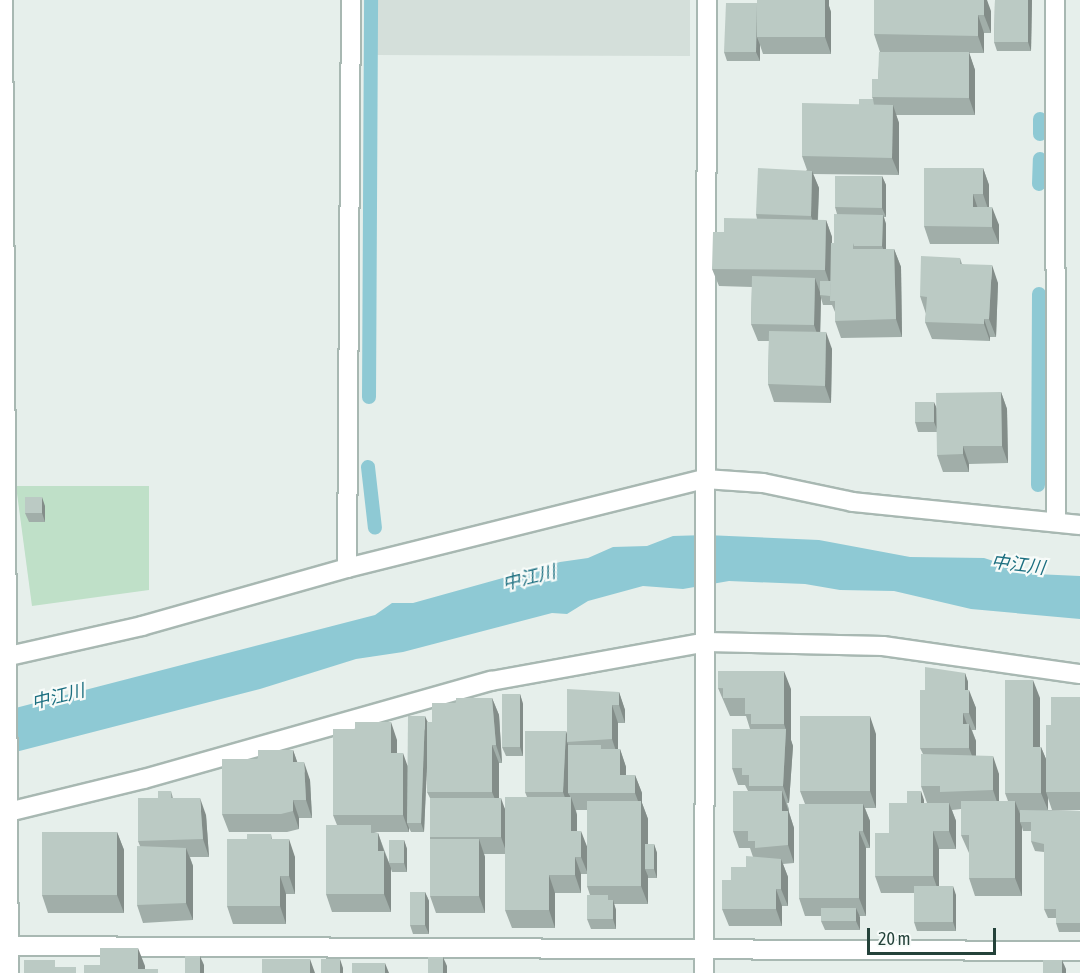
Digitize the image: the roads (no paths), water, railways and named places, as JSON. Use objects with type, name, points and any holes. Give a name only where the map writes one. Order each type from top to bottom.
[{"type":"street","points":[[3,0],[2,658],[10,779],[5,813],[9,973]]},
{"type":"street","points":[[347,568],[351,0]]},
{"type":"street","points":[[704,973],[707,0]]},
{"type":"street","points":[[1055,0],[1056,522]]},
{"type":"street","points":[[2,658],[142,626],[347,568],[705,479],[763,483],[853,502],[1080,525]]},
{"type":"street","points":[[5,813],[144,779],[491,681],[706,642],[883,646],[1080,674]]},
{"type":"street","points":[[9,946],[1080,951]]},
{"type":"water","name":"中江川","points":[[706,535],[819,540],[910,557],[984,558],[1035,574],[1080,576],[1080,619],[971,609],[894,591],[840,590],[805,584],[729,581],[683,589],[643,586],[588,601],[567,614],[552,613],[403,652],[356,659],[260,689],[0,756],[0,712],[375,615],[392,603],[413,603],[560,562],[588,558],[613,547],[647,546],[673,536]]},
{"type":"waterway","points":[[369,397],[371,0]]},
{"type":"waterway","points":[[1040,119],[1040,134]]},
{"type":"waterway","points":[[1039,184],[1040,159]]},
{"type":"waterway","points":[[1038,485],[1039,294]]},
{"type":"waterway","points":[[368,467],[375,528]]}]
